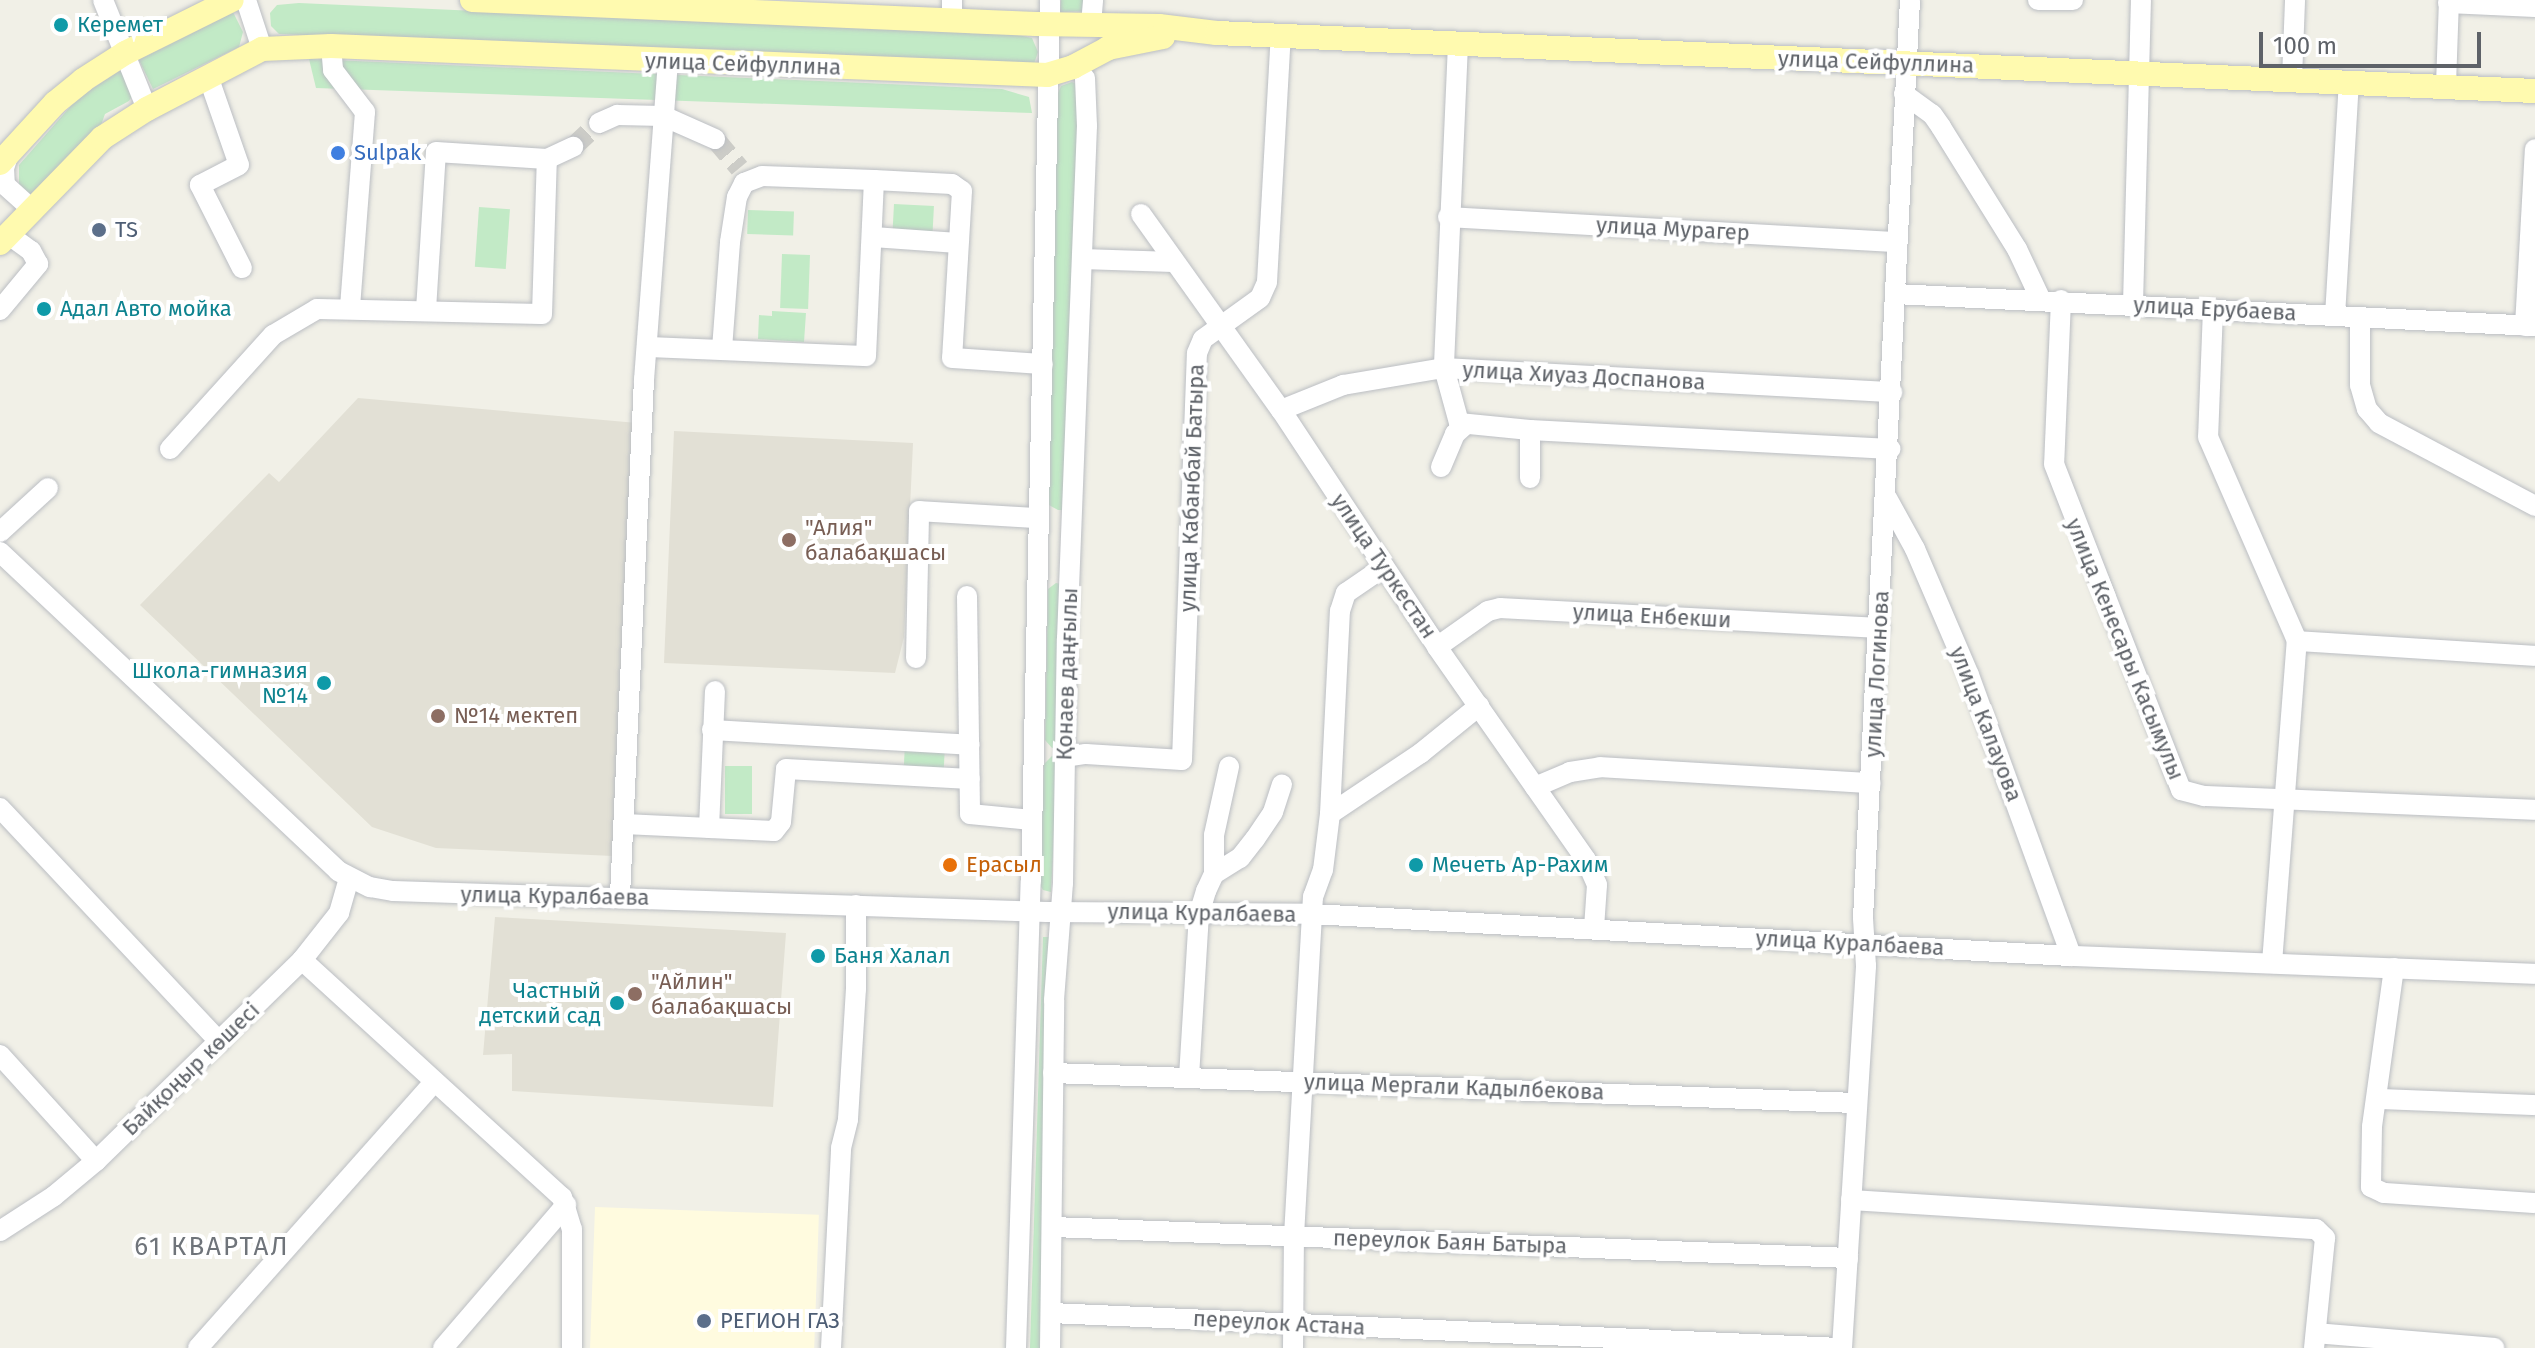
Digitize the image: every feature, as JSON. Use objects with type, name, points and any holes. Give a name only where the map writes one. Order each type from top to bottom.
[{"type":"main road","points":[[5,158],[55,103],[83,80],[125,53],[232,0]]},
{"type":"main road","name":"улица Сейфуллина","points":[[472,0],[1092,12],[1217,33],[2535,91]]},
{"type":"main road","name":"Қонаев даңғылы","points":[[1086,69],[1092,12]]},
{"type":"main road","name":"улица Сейфуллина","points":[[262,49],[331,46],[1047,75],[1086,69],[1127,43],[1217,33]]},
{"type":"main road","points":[[4,239],[102,138],[147,109],[262,49]]},
{"type":"street","points":[[103,0],[147,109]]},
{"type":"street","points":[[246,0],[262,49]]},
{"type":"street","name":"улица Логинова","points":[[1842,1348],[1867,945],[1863,918],[1890,449],[1910,0]]},
{"type":"street","points":[[2038,0],[2073,0]]},
{"type":"street","points":[[2133,304],[2141,0]]},
{"type":"street","points":[[2292,79],[2295,0]]},
{"type":"street","points":[[2446,85],[2448,2],[2535,7]]},
{"type":"street","name":"Қонаев даңғылы","points":[[1016,1348],[1032,820],[1050,12]]},
{"type":"street","name":"улица Кабанбай Батыра","points":[[1064,757],[1086,754],[1182,760],[1197,353],[1203,339],[1260,298],[1271,269],[1281,35]]},
{"type":"street","points":[[1458,44],[1448,217],[1444,368],[1454,418],[1464,426],[1890,449]]},
{"type":"street","points":[[331,46],[333,70],[365,112],[350,307]]},
{"type":"street","points":[[620,896],[647,347],[668,61]]},
{"type":"street","name":"Қонаев даңғылы","points":[[1050,1348],[1053,1073],[1086,69]]},
{"type":"street","points":[[208,76],[239,165],[200,185],[242,268]]},
{"type":"street","points":[[2335,316],[2349,81]]},
{"type":"street","points":[[1904,94],[1924,107],[1941,127],[2051,300]]},
{"type":"street","points":[[599,123],[617,115],[663,116],[715,139]]},
{"type":"street","points":[[426,310],[436,152],[547,159],[573,147]]},
{"type":"street","points":[[2530,326],[2535,149]]},
{"type":"street","points":[[5,158],[5,185],[32,209]]},
{"type":"street","points":[[170,449],[273,335],[317,309],[350,307],[542,314],[547,159]]},
{"type":"street","points":[[722,349],[730,242],[742,175],[874,180],[958,187],[962,191],[952,358],[1043,364]]},
{"type":"street","points":[[647,347],[866,356],[874,180]]},
{"type":"street","name":"улица Туркестан","points":[[1141,214],[1281,410],[1437,647],[1593,874],[1598,897],[1594,928]]},
{"type":"street","name":"улица Мурагер","points":[[1448,217],[1897,242]]},
{"type":"street","points":[[873,237],[958,243]]},
{"type":"street","points":[[0,310],[38,264],[31,251],[4,239]]},
{"type":"street","points":[[1082,259],[1173,262]]},
{"type":"street","name":"улица Ерубаева","points":[[1895,294],[2530,326]]},
{"type":"street","name":"улица Кенесары Касымулы","points":[[2051,300],[2054,464],[2181,790],[2193,795],[2535,810]]},
{"type":"street","points":[[2213,309],[2208,437],[2297,641],[2272,963]]},
{"type":"street","points":[[2360,317],[2360,385],[2367,409],[2379,423],[2535,506]]},
{"type":"street","name":"улица Хиуаз Доспанова","points":[[1281,410],[1343,385],[1444,368],[1892,392]]},
{"type":"street","points":[[1441,467],[1455,434],[1464,426]]},
{"type":"street","points":[[1530,430],[1530,478]]},
{"type":"street","points":[[0,532],[48,488]]},
{"type":"street","name":"улица Калауова","points":[[1887,498],[1915,549],[1969,675],[2071,956]]},
{"type":"street","points":[[916,658],[919,511],[1038,518]]},
{"type":"street","name":"улица Куралбаева","points":[[0,552],[266,805],[349,878],[393,891],[1060,912],[1312,914],[2071,956],[2535,974]]},
{"type":"street","points":[[1293,1348],[1294,1236],[1313,897],[1325,860],[1330,814],[1342,601],[1356,584],[1384,567]]},
{"type":"street","points":[[967,596],[970,814],[1032,820]]},
{"type":"street","name":"улица Енбекши","points":[[1437,647],[1488,611],[1500,608],[1879,628]]},
{"type":"street","points":[[2297,641],[2535,656]]},
{"type":"street","points":[[709,828],[715,691]]},
{"type":"street","points":[[1330,814],[1421,753],[1479,706]]},
{"type":"street","points":[[712,730],[970,745]]},
{"type":"street","points":[[1189,1077],[1199,914],[1214,874],[1214,835],[1229,767]]},
{"type":"street","points":[[1535,787],[1570,772],[1600,767],[1871,783]]},
{"type":"street","points":[[624,824],[774,831],[779,828],[786,769],[970,779]]},
{"type":"street","points":[[1214,874],[1240,858],[1255,839],[1273,812],[1282,784]]},
{"type":"street","points":[[0,808],[220,1042]]},
{"type":"street","name":"Байқоңыр көшесі","points":[[0,1231],[54,1196],[96,1161],[302,960],[339,913],[349,878]]},
{"type":"street","points":[[831,1348],[841,1148],[848,1119],[856,1004],[856,905]]},
{"type":"street","points":[[302,960],[433,1083],[562,1197],[572,1229],[575,1275],[572,1348]]},
{"type":"street","points":[[2394,968],[2369,1180],[2375,1192],[2535,1203]]},
{"type":"street","points":[[0,1055],[96,1161]]},
{"type":"street","name":"улица Мергали Кадылбекова","points":[[1053,1073],[1855,1103]]},
{"type":"street","points":[[198,1348],[433,1083]]},
{"type":"street","points":[[2378,1099],[2535,1105]]},
{"type":"street","points":[[1851,1200],[2316,1229],[2325,1238],[2315,1341],[2494,1348]]},
{"type":"street","points":[[443,1348],[566,1205]]},
{"type":"street","name":"переулок Баян Батыра","points":[[1053,1227],[1848,1258]]},
{"type":"street","name":"переулок Астана","points":[[1051,1313],[1294,1322],[1531,1337],[1842,1348]]},
{"type":"shaded area","name":"№14 мектеп","points":[[358,398],[637,423],[613,856],[436,848],[372,827],[140,605],[269,473],[279,482]]},
{"type":"shaded area","name":"\"Алия\" балабақшасы","points":[[674,431],[913,443],[904,637],[895,673],[664,663]]},
{"type":"shaded area","name":"\"Айлин\" балабақшасы","points":[[495,917],[786,933],[773,1107],[512,1091],[512,1054],[483,1055]]},
{"type":"shaded area","points":[[595,1207],[819,1215],[814,1348],[590,1348]]},
{"type":"green space","points":[[1061,0],[1086,0],[1085,11],[1060,12]]},
{"type":"green space","points":[[299,3],[1018,35],[1032,38],[1038,52],[1034,64],[279,34],[271,26],[270,13],[277,5]]},
{"type":"green space","points":[[231,8],[243,32],[239,47],[153,89],[139,60],[141,55]]},
{"type":"green space","points":[[309,59],[1002,89],[1029,97],[1032,113],[316,88]]},
{"type":"green space","points":[[124,70],[132,96],[129,101],[105,114],[101,125],[33,196],[19,186],[19,165],[77,99]]},
{"type":"green space","points":[[1072,82],[1079,85],[1063,510],[1058,510],[1047,504],[1045,495],[1058,93],[1061,86]]},
{"type":"green space","points":[[894,204],[934,206],[933,232],[893,230]]},
{"type":"green space","points":[[479,207],[510,209],[506,269],[475,267]]},
{"type":"green space","points":[[748,210],[794,212],[793,236],[747,234]]},
{"type":"green space","points":[[782,254],[810,255],[808,309],[780,308]]},
{"type":"green space","points":[[772,311],[806,313],[804,342],[758,339],[759,315],[772,316]]},
{"type":"green space","points":[[1056,583],[1061,584],[1056,748],[1052,748],[1045,740],[1048,589]]},
{"type":"green space","points":[[905,744],[945,746],[943,776],[903,774]]},
{"type":"green space","points":[[1052,756],[1058,758],[1051,892],[1043,890],[1040,885],[1044,764]]},
{"type":"green space","points":[[725,766],[752,766],[752,814],[725,814]]},
{"type":"green space","points":[[1043,937],[1057,937],[1047,1348],[1030,1348]]},
{"type":"tunnel","points":[[573,147],[599,123]]},
{"type":"tunnel","points":[[715,139],[739,168]]},
{"type":"place","name":"Керемет","points":[[61,25]]},
{"type":"place","name":"Sulpak","points":[[338,153]]},
{"type":"place","name":"TS","points":[[99,230]]},
{"type":"place","name":"Адал Авто мойка","points":[[44,309]]},
{"type":"place","name":"\"Алия\" балабақшасы","points":[[789,540]]},
{"type":"place","name":"Школа-гимназия №14","points":[[324,683]]},
{"type":"place","name":"№14 мектеп","points":[[438,716]]},
{"type":"place","name":"Ерасыл","points":[[950,865]]},
{"type":"place","name":"Мечеть Ар-Рахим","points":[[1416,865]]},
{"type":"place","name":"Баня Халал","points":[[818,956]]},
{"type":"place","name":"\"Айлин\" балабақшасы","points":[[635,994]]},
{"type":"place","name":"Частный детский сад","points":[[617,1003]]},
{"type":"place","name":"РЕГИОН ГАЗ","points":[[704,1321]]},
{"type":"district","name":"61 КВАРТАЛ","points":[[212,1247]]}]
